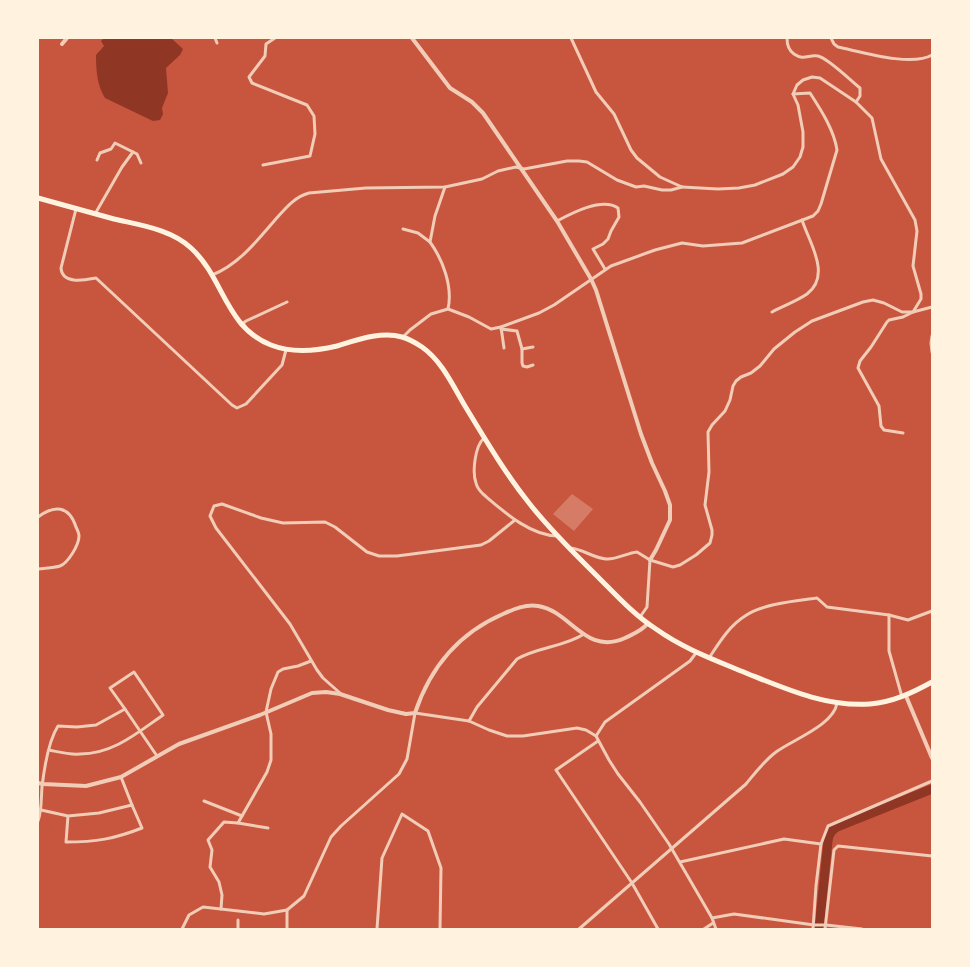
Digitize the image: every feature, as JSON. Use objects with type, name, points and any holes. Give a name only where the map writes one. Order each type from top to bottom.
[{"type":"main road","points":[[38,198],[154,229],[175,237],[187,244],[197,254],[212,275],[241,325],[250,334],[264,343],[286,350],[315,349],[366,338],[383,336],[403,337],[426,350],[441,367],[484,438],[529,503],[558,536],[640,617],[669,638],[696,653],[801,694],[837,703],[870,704],[904,696],[932,682]]},
{"type":"street","points":[[62,44],[67,38]]},
{"type":"street","points":[[215,38],[218,43]]},
{"type":"street","points":[[263,165],[310,156],[315,134],[314,116],[307,105],[252,83],[249,77],[265,56],[266,44],[275,38]]},
{"type":"street","points":[[412,38],[450,88],[472,102],[483,113],[557,221],[591,279],[606,319],[641,434],[670,505],[670,520],[650,560],[647,607],[640,617]]},
{"type":"street","points":[[571,38],[596,92],[614,114],[631,150],[637,158],[660,177],[682,187]]},
{"type":"street","points":[[787,38],[788,46],[793,53],[802,58],[818,56],[828,61],[860,88],[860,96],[856,102]]},
{"type":"street","points":[[831,38],[834,44],[838,47],[891,58],[924,58],[932,54]]},
{"type":"street","points":[[212,275],[218,273],[243,256],[289,205],[302,195],[366,188],[445,187],[482,179],[498,171],[512,168],[524,168],[568,161],[587,162],[616,180],[636,187],[644,186],[662,190],[671,190],[682,187],[718,189],[739,188],[754,185],[783,174],[793,167],[800,158],[803,147],[803,132],[798,105],[793,94],[797,85],[803,80],[812,77],[820,78],[856,102],[872,118],[881,159],[915,220],[917,231],[913,266],[921,294],[919,305],[913,312],[902,312],[884,303],[873,300],[863,302],[812,321],[794,332],[774,349],[760,366],[736,381],[725,411],[712,425],[708,432],[709,472],[705,505],[712,535],[710,543],[696,555],[680,565],[673,567],[650,560],[637,552],[609,559],[600,558],[580,550],[570,548]]},
{"type":"street","points":[[403,337],[431,314],[448,309],[469,317],[491,329],[501,328],[539,313],[554,305],[591,279],[620,262],[668,245],[682,243],[703,246],[742,243],[813,216],[818,211],[838,150],[836,141],[810,93],[793,94]]},
{"type":"street","points":[[97,160],[102,151],[111,149],[115,143],[137,154],[141,162]]},
{"type":"street","points":[[95,214],[122,167],[134,152]]},
{"type":"street","points":[[430,242],[435,216],[445,187]]},
{"type":"street","points":[[557,221],[578,210],[590,207],[611,204],[618,208],[619,216],[608,239],[603,244],[593,249],[605,270]]},
{"type":"street","points":[[76,209],[60,268],[64,276],[73,280],[81,281],[96,278],[236,408],[246,404],[282,365],[286,350]]},
{"type":"street","points":[[772,312],[808,293],[816,282],[818,275],[818,263],[802,220]]},
{"type":"street","points":[[403,229],[418,233],[430,242],[444,270],[450,295],[448,309]]},
{"type":"street","points":[[241,325],[246,320],[287,302]]},
{"type":"street","points":[[903,433],[884,430],[881,426],[879,406],[858,368],[858,364],[889,320],[904,317],[913,312],[932,307]]},
{"type":"street","points":[[501,328],[504,348]]},
{"type":"street","points":[[501,328],[517,331],[522,349],[523,366],[527,367],[533,365]]},
{"type":"street","points":[[932,336],[932,352]]},
{"type":"street","points":[[522,349],[533,347]]},
{"type":"street","points":[[484,438],[480,442],[474,462],[476,483],[483,494],[515,520],[545,534],[558,536]]},
{"type":"street","points":[[340,694],[324,678],[311,661],[290,624],[216,528],[210,516],[214,506],[222,504],[283,524],[325,522],[335,527],[367,552],[382,556],[397,556],[481,545],[489,541],[515,520]]},
{"type":"street","points":[[38,517],[54,509],[64,510],[70,514],[79,536],[73,553],[64,564],[60,566],[38,569]]},
{"type":"street","points":[[709,658],[728,631],[745,615],[771,605],[816,598],[827,607],[889,615],[908,620],[932,612]]},
{"type":"street","points":[[182,929],[189,914],[203,907],[264,914],[287,910],[304,896],[331,837],[341,826],[399,774],[407,759],[415,713],[428,681],[442,660],[472,631],[493,618],[525,605],[539,606],[554,612],[584,634],[598,641],[613,642],[638,631],[648,623]]},
{"type":"street","points":[[889,615],[889,651],[904,696],[932,758]]},
{"type":"street","points":[[469,721],[477,707],[517,659],[524,655],[584,634]]},
{"type":"street","points":[[596,736],[604,722],[690,661],[696,653]]},
{"type":"street","points":[[238,823],[267,772],[271,760],[271,734],[266,712],[271,689],[278,672],[283,668],[298,666],[311,661]]},
{"type":"street","points":[[49,750],[79,755],[96,753],[121,744],[140,731],[163,715],[134,672],[110,688],[125,709],[140,731],[157,756]]},
{"type":"street","points":[[40,784],[86,786],[121,777],[178,744],[266,712],[312,693],[326,692],[340,694],[388,710],[406,714],[415,713],[469,721],[507,736],[523,736],[577,728],[586,730],[596,736],[615,770],[648,812],[672,848],[712,918],[716,929]]},
{"type":"street","points":[[579,929],[746,784],[774,753],[783,746],[815,730],[836,710],[837,703]]},
{"type":"street","points":[[38,821],[40,811],[40,784],[52,735],[58,726],[77,728],[96,725],[125,709]]},
{"type":"street","points":[[598,741],[556,770],[632,883],[658,929]]},
{"type":"street","points":[[68,816],[66,842],[89,842],[119,837],[142,828],[121,777]]},
{"type":"street","points":[[814,926],[816,886],[821,844],[828,826],[932,781]]},
{"type":"street","points":[[204,802],[242,816]]},
{"type":"street","points":[[40,811],[68,816],[99,813],[132,805]]},
{"type":"street","points":[[377,929],[382,858],[402,814],[428,831],[441,868],[440,929]]},
{"type":"street","points":[[221,909],[222,895],[219,882],[210,867],[212,850],[208,840],[224,822],[268,828]]},
{"type":"street","points":[[680,862],[784,838],[821,844]]},
{"type":"street","points":[[824,926],[834,850],[838,846],[932,856]]},
{"type":"street","points":[[287,910],[287,929]]},
{"type":"street","points":[[712,918],[734,914],[814,926],[862,929]]},
{"type":"street","points":[[238,920],[238,929]]},
{"type":"street","points":[[704,929],[713,923]]},
{"type":"shaded area","points":[[104,38],[171,38],[183,49],[180,55],[166,68],[168,93],[162,108],[163,114],[160,120],[153,121],[105,98],[99,83],[96,61],[96,55],[104,46],[101,41]]},
{"type":"building","points":[[572,494],[593,509],[574,531],[553,514]]},
{"type":"waterway","points":[[819,929],[828,841],[832,831],[837,827],[932,789]]}]
